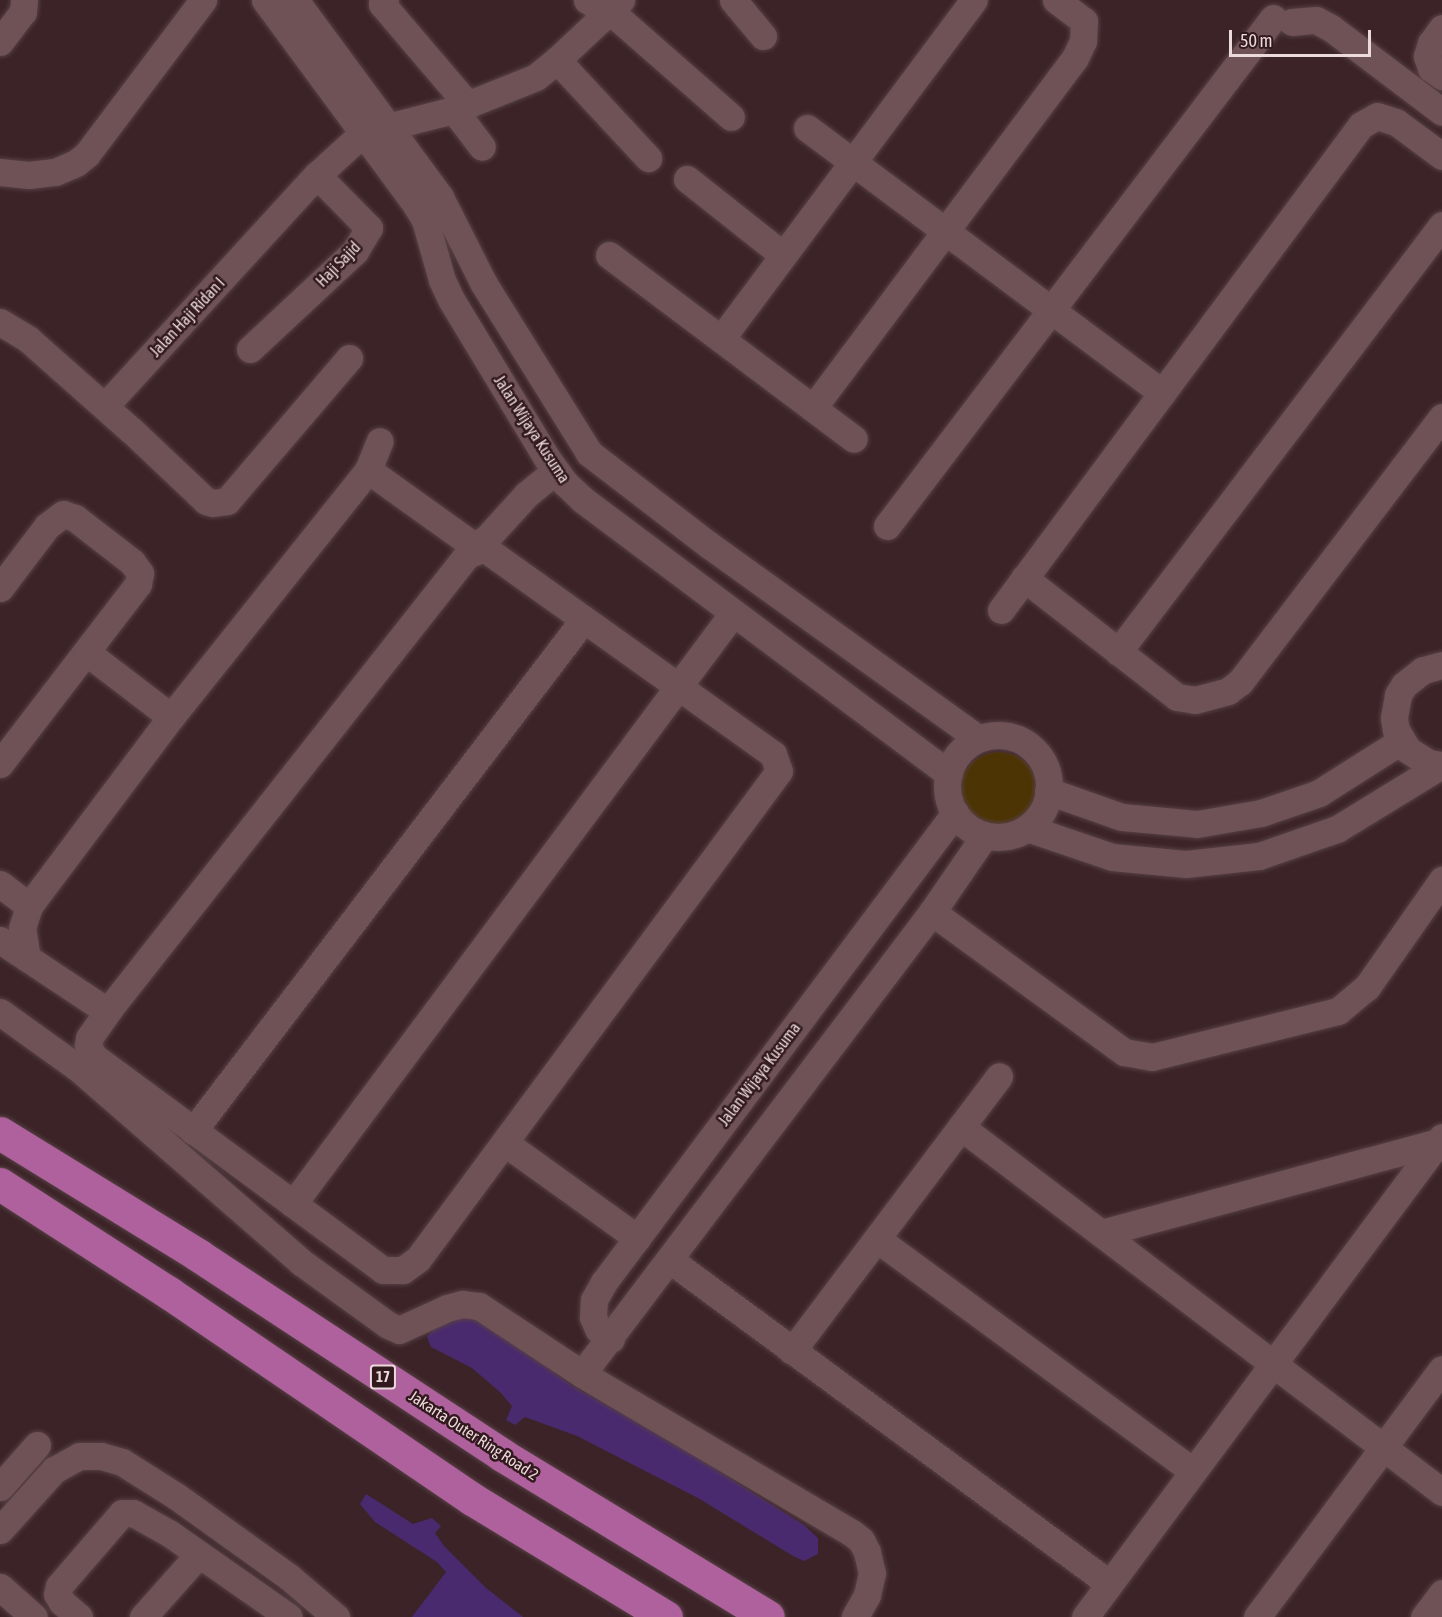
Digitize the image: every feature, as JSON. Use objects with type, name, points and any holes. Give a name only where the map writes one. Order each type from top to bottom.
[{"type":"highway","name":"Jakarta Outer Ring Road 2","points":[[0,1133],[198,1255],[502,1455],[768,1617]]},
{"type":"highway","points":[[0,1184],[169,1293],[472,1499],[666,1617]]},
{"type":"street","points":[[3,33],[23,12],[24,0]]},
{"type":"street","points":[[0,172],[29,175],[55,172],[76,163],[87,154],[203,0]]},
{"type":"street","name":"Jalan Wijaya Kusuma","points":[[265,0],[375,129],[440,197],[484,284],[582,443],[597,460],[709,545],[979,739]]},
{"type":"street","name":"Jalan Wijaya Kusuma","points":[[295,0],[375,129],[424,220],[442,280],[452,301],[555,471],[583,500],[949,774]]},
{"type":"street","points":[[385,0],[382,4],[461,108],[482,147]]},
{"type":"street","points":[[733,0],[764,36]]},
{"type":"street","points":[[721,339],[974,0]]},
{"type":"street","points":[[813,408],[1075,58],[1083,41],[1084,21],[1056,0]]},
{"type":"street","points":[[1276,13],[1304,16],[1314,0]]},
{"type":"street","points":[[1314,0],[1319,15],[1331,28]]},
{"type":"street","points":[[375,129],[461,108],[536,77],[557,60],[605,4],[731,117]]},
{"type":"street","points":[[1276,13],[1316,20],[1331,28],[1442,112]]},
{"type":"street","points":[[887,526],[1276,13]]},
{"type":"street","points":[[1442,28],[1431,43],[1427,56],[1431,68],[1442,76]]},
{"type":"street","points":[[557,60],[648,158]]},
{"type":"street","points":[[1001,610],[1361,125],[1377,116],[1396,122],[1442,156]]},
{"type":"street","points":[[807,128],[1162,393]]},
{"type":"street","name":"Jalan Haji Ridan I","points":[[105,406],[317,175],[375,129]]},
{"type":"street","name":"Haji Sajid","points":[[250,349],[355,251],[369,228],[317,175]]},
{"type":"street","points":[[687,179],[783,255]]},
{"type":"street","points":[[1119,652],[1442,225]]},
{"type":"street","points":[[609,255],[854,439]]},
{"type":"street","points":[[0,322],[28,339],[105,406],[206,501],[218,504],[227,501],[349,358]]},
{"type":"street","points":[[1024,578],[1177,697],[1195,700],[1228,691],[1240,682],[1442,417]]},
{"type":"street","points":[[27,958],[22,928],[29,906],[171,717],[368,470],[380,441]]},
{"type":"street","points":[[368,470],[470,543],[475,544],[485,540],[527,494],[555,471]]},
{"type":"street","points":[[0,588],[54,519],[63,514],[75,518],[132,562],[140,573],[138,584],[0,764]]},
{"type":"street","points":[[655,555],[668,553],[679,545],[682,537],[680,523]]},
{"type":"street","points":[[684,576],[683,562],[689,551],[709,545]]},
{"type":"street","points":[[478,548],[489,550],[678,687],[773,754],[779,771],[418,1259],[403,1270],[383,1270],[94,1057],[88,1046],[89,1038],[107,1011],[467,555],[478,548]]},
{"type":"street","points":[[293,1204],[733,613]]},
{"type":"street","points":[[193,1131],[584,619]]},
{"type":"street","points":[[86,652],[171,717]]},
{"type":"street","points":[[1441,766],[1418,758],[1401,741],[1394,718],[1398,695],[1413,676],[1423,670],[1442,665]]},
{"type":"street","points":[[993,735],[1008,736],[1028,746],[1043,762],[1048,776],[1048,792],[1041,812],[1027,828],[1007,836],[985,835],[968,827],[955,813],[948,794],[949,774],[957,756],[979,739],[993,735]]},
{"type":"street","points":[[1048,792],[1122,817],[1197,824],[1261,813],[1319,793],[1401,741]]},
{"type":"street","points":[[1027,828],[1112,857],[1186,864],[1258,856],[1337,829],[1441,766]]},
{"type":"street","name":"Jalan Wijaya Kusuma","points":[[611,1339],[594,1323],[594,1300],[637,1238],[955,813]]},
{"type":"street","points":[[582,1374],[611,1339],[932,912],[985,835]]},
{"type":"street","points":[[932,912],[1124,1052],[1152,1057],[1338,1011],[1367,987],[1442,880]]},
{"type":"street","points":[[0,884],[29,906]]},
{"type":"street","points":[[0,940],[107,1011]]},
{"type":"street","points":[[0,1012],[78,1068],[301,1262],[388,1325],[399,1330],[447,1308],[462,1304],[478,1306],[582,1374],[861,1540],[870,1558],[872,1573],[867,1595],[855,1617]]},
{"type":"street","points":[[792,1351],[999,1076]]},
{"type":"street","points":[[961,1127],[1442,1492]]},
{"type":"street","points":[[1101,1233],[1440,1139]]},
{"type":"street","points":[[1085,1617],[1440,1139]]},
{"type":"street","points":[[505,1143],[637,1238]]},
{"type":"street","points":[[877,1239],[1193,1471]]},
{"type":"street","points":[[670,1260],[1110,1584]]},
{"type":"street","points":[[1257,1617],[1442,1369]]},
{"type":"street","points":[[0,1487],[37,1445]]},
{"type":"street","points":[[0,1530],[54,1470],[79,1456],[101,1456],[122,1462],[176,1496],[289,1577],[336,1617]]},
{"type":"street","points":[[79,1617],[57,1594],[59,1586],[122,1513],[133,1513],[199,1554],[270,1612]]},
{"type":"street","points":[[143,1617],[199,1554]]},
{"type":"street","points":[[0,1587],[34,1617]]},
{"type":"street","points":[[1424,1617],[1442,1593]]},
{"type":"shaded area","points":[[999,752],[1014,755],[1027,764],[1036,777],[1039,792],[1036,807],[1027,820],[1014,829],[999,832],[984,829],[971,820],[962,807],[959,792],[962,777],[971,764],[984,755]]},
{"type":"shaded area","points":[[469,1315],[485,1323],[574,1387],[660,1434],[804,1525],[818,1538],[818,1554],[804,1561],[793,1556],[698,1498],[577,1436],[525,1417],[515,1425],[506,1420],[512,1406],[501,1393],[472,1368],[431,1347],[427,1337],[435,1327],[450,1318]]},
{"type":"shaded area","points":[[366,1494],[413,1524],[432,1518],[441,1526],[435,1533],[444,1546],[486,1588],[523,1617],[412,1617],[446,1572],[437,1562],[375,1522],[360,1504]]}]
